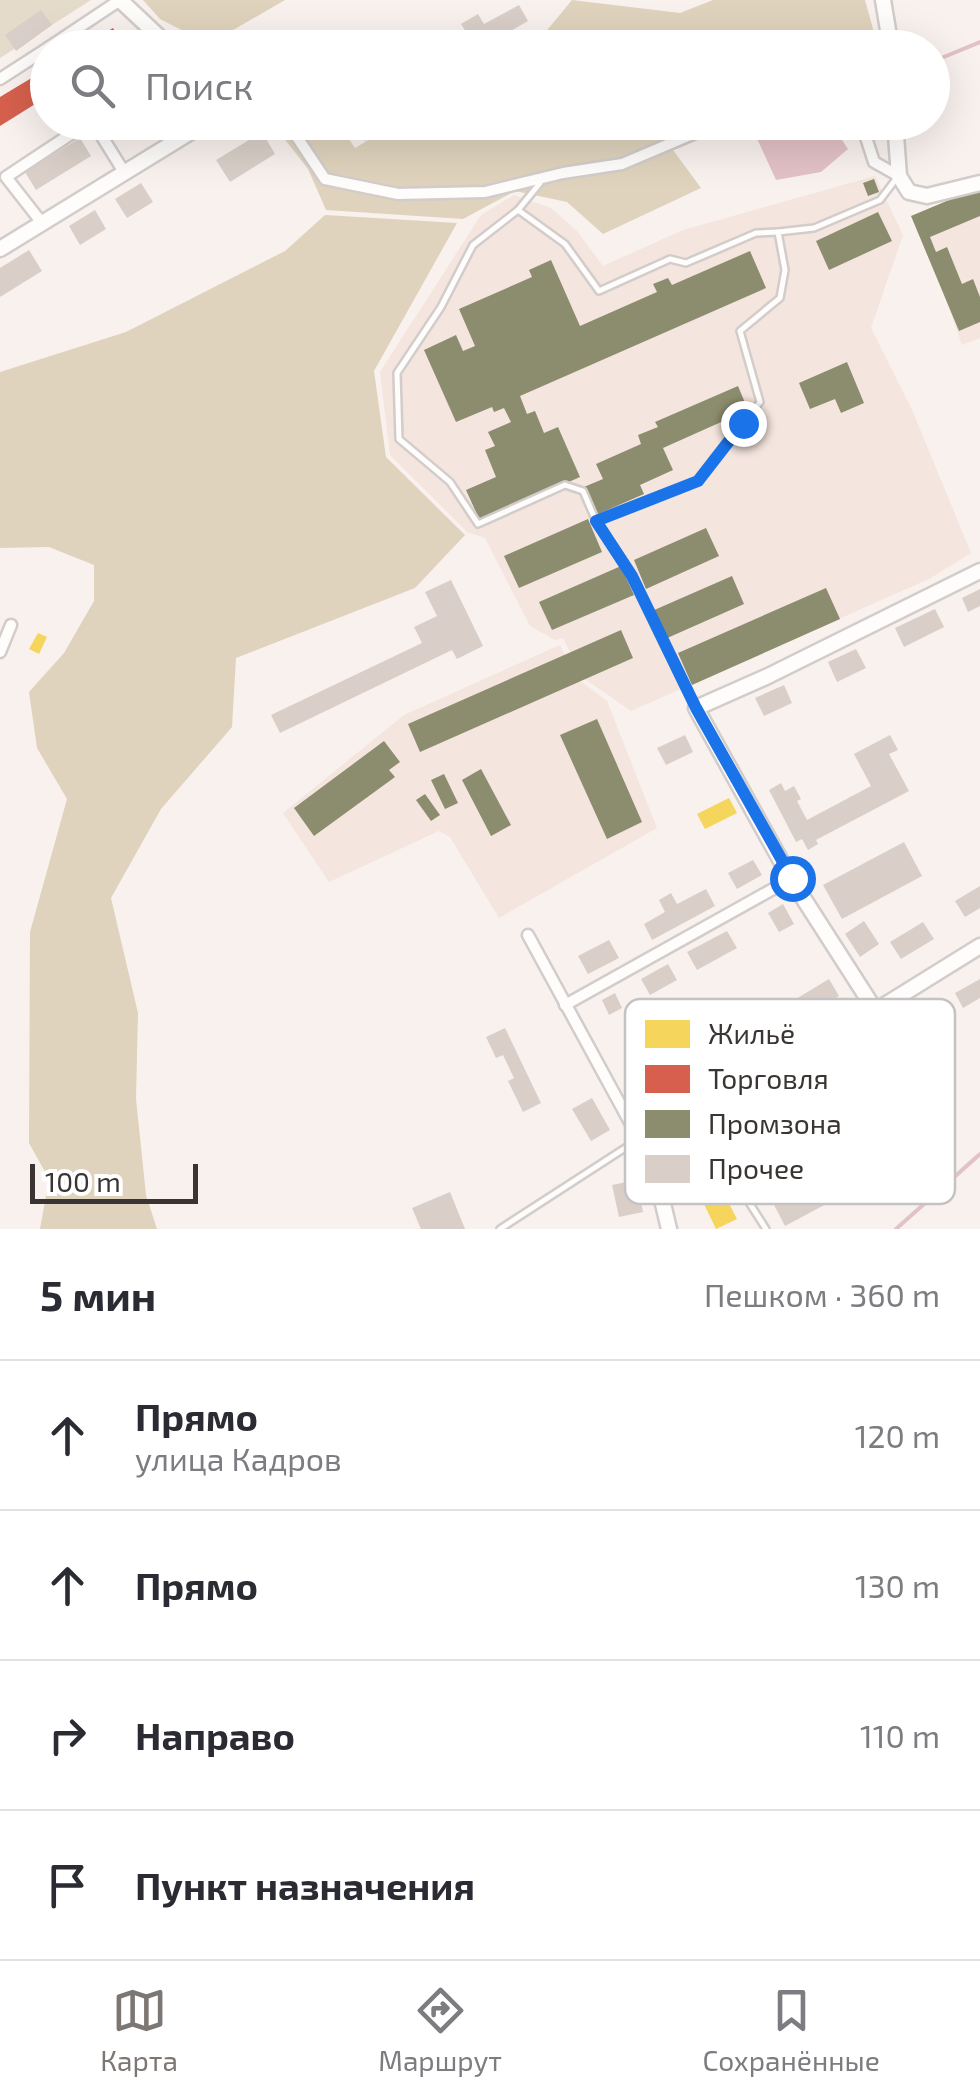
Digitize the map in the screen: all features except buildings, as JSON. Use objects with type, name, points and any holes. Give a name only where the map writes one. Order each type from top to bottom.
[{"type":"street","points":[[75,30],[120,0],[152,30]]},
{"type":"street","points":[[883,0],[888,30]]},
{"type":"street","points":[[0,79],[30,60]]},
{"type":"street","points":[[42,223],[6,177],[63,140]]},
{"type":"street","points":[[103,140],[124,172]]},
{"type":"street","points":[[0,248],[175,140]]},
{"type":"street","points":[[299,140],[325,180],[398,194],[485,192],[545,176],[622,164],[679,140]]},
{"type":"street","points":[[867,140],[874,162],[898,176],[909,192],[919,196],[980,183]]},
{"type":"street","points":[[896,140],[898,176]]},
{"type":"street","points":[[868,999],[792,878],[696,708],[980,571]]},
{"type":"street","points":[[0,652],[11,625]]},
{"type":"street","points":[[565,1005],[792,878]]},
{"type":"street","points":[[528,935],[625,1114]]},
{"type":"street","points":[[893,999],[980,946]]},
{"type":"street","points":[[663,1204],[669,1229]]},
{"type":"lane","points":[[545,176],[518,210],[473,245],[441,306],[398,373],[399,439],[450,482],[478,524],[565,485],[584,491],[596,521],[632,576],[696,708]]},
{"type":"lane","points":[[518,210],[565,244],[600,291],[670,259],[686,262],[756,234],[814,228],[880,200],[898,176]]},
{"type":"lane","points":[[596,521],[698,481],[760,402],[740,332],[780,298],[785,270],[778,232]]},
{"type":"lane","points":[[500,1229],[625,1148]]},
{"type":"lane","points":[[750,1204],[766,1229]]},
{"type":"shaded area","points":[[0,0],[91,0],[44,30],[30,30],[30,39],[0,58]]},
{"type":"shaded area","points":[[143,0],[285,0],[233,30],[182,30],[160,19]]},
{"type":"shaded area","points":[[572,0],[680,13],[713,0],[865,0],[873,30],[547,30]]},
{"type":"shaded area","points":[[285,140],[350,140],[355,148],[368,140],[666,140],[701,188],[603,234],[567,202],[515,191],[463,219],[326,210],[308,169]]},
{"type":"shaded area","points":[[758,140],[842,140],[848,149],[821,172],[776,180]]},
{"type":"shaded area","points":[[875,176],[903,235],[871,328],[913,412],[971,553],[929,579],[631,711],[582,677],[563,638],[555,640],[530,626],[485,538],[467,532],[390,455],[380,372],[481,215],[514,195],[551,208],[577,231],[603,266],[683,230]]},
{"type":"shaded area","points":[[980,190],[980,338],[962,345],[918,221]]},
{"type":"shaded area","points":[[325,215],[457,223],[374,371],[386,457],[465,535],[415,588],[236,658],[232,727],[161,809],[111,898],[138,1013],[136,1099],[146,1195],[157,1229],[40,1229],[49,1179],[29,1143],[30,932],[67,799],[37,748],[29,692],[64,653],[94,601],[94,565],[49,547],[0,548],[0,372],[126,332],[285,251]]},
{"type":"shaded area","points":[[560,645],[575,677],[607,701],[657,828],[499,918],[450,837],[439,831],[329,882],[283,813],[404,715]]},
{"type":"waterway","points":[[950,54],[980,42]]},
{"type":"waterway","points":[[955,1176],[980,1154]]},
{"type":"waterway","points":[[896,1229],[924,1204]]},
{"type":"route","points":[[743,423],[698,481],[596,521],[632,576],[662,645],[792,878]]}]
